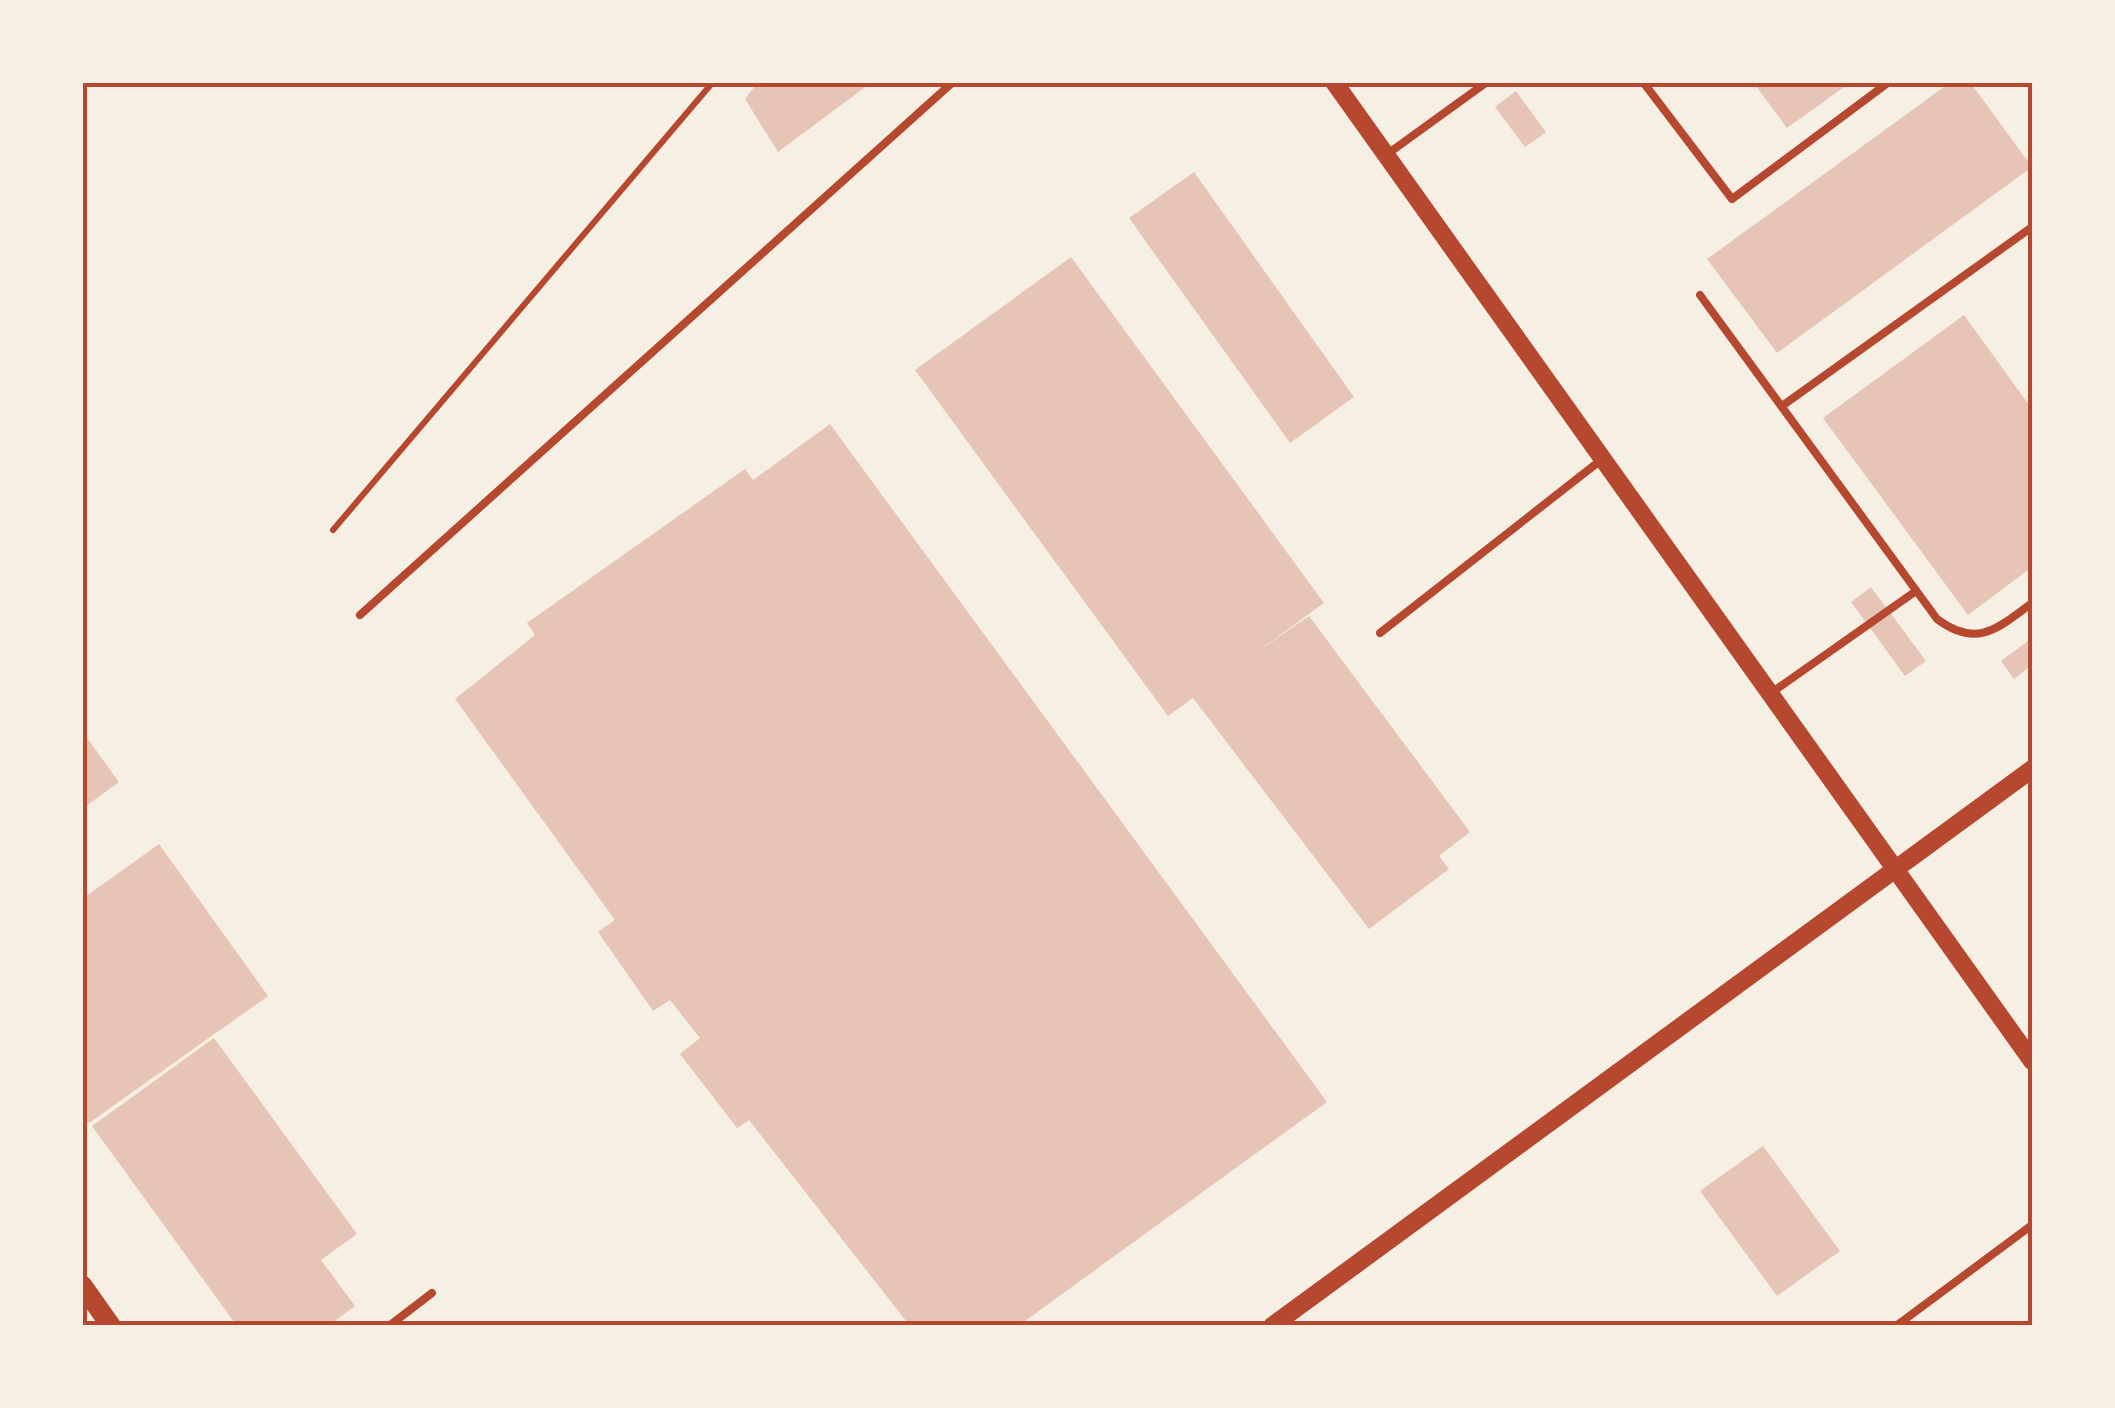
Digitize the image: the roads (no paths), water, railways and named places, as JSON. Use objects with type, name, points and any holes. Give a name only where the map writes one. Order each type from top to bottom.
[{"type":"main road","points":[[82,1285],[111,1326]]},
{"type":"street","points":[[1334,82],[2032,1061]]},
{"type":"street","points":[[1272,1326],[2032,769]]},
{"type":"lane","points":[[360,615],[953,82]]},
{"type":"lane","points":[[1386,155],[1487,82]]},
{"type":"lane","points":[[1643,82],[1732,200],[1888,82]]},
{"type":"lane","points":[[1782,406],[2032,227]]},
{"type":"lane","points":[[1700,294],[1937,619],[1965,634],[1982,634],[1996,629],[2032,603]]},
{"type":"lane","points":[[1380,633],[1603,458]]},
{"type":"lane","points":[[1771,693],[1916,591]]},
{"type":"lane","points":[[1896,1326],[2032,1224]]},
{"type":"lane","points":[[389,1326],[432,1293]]}]
